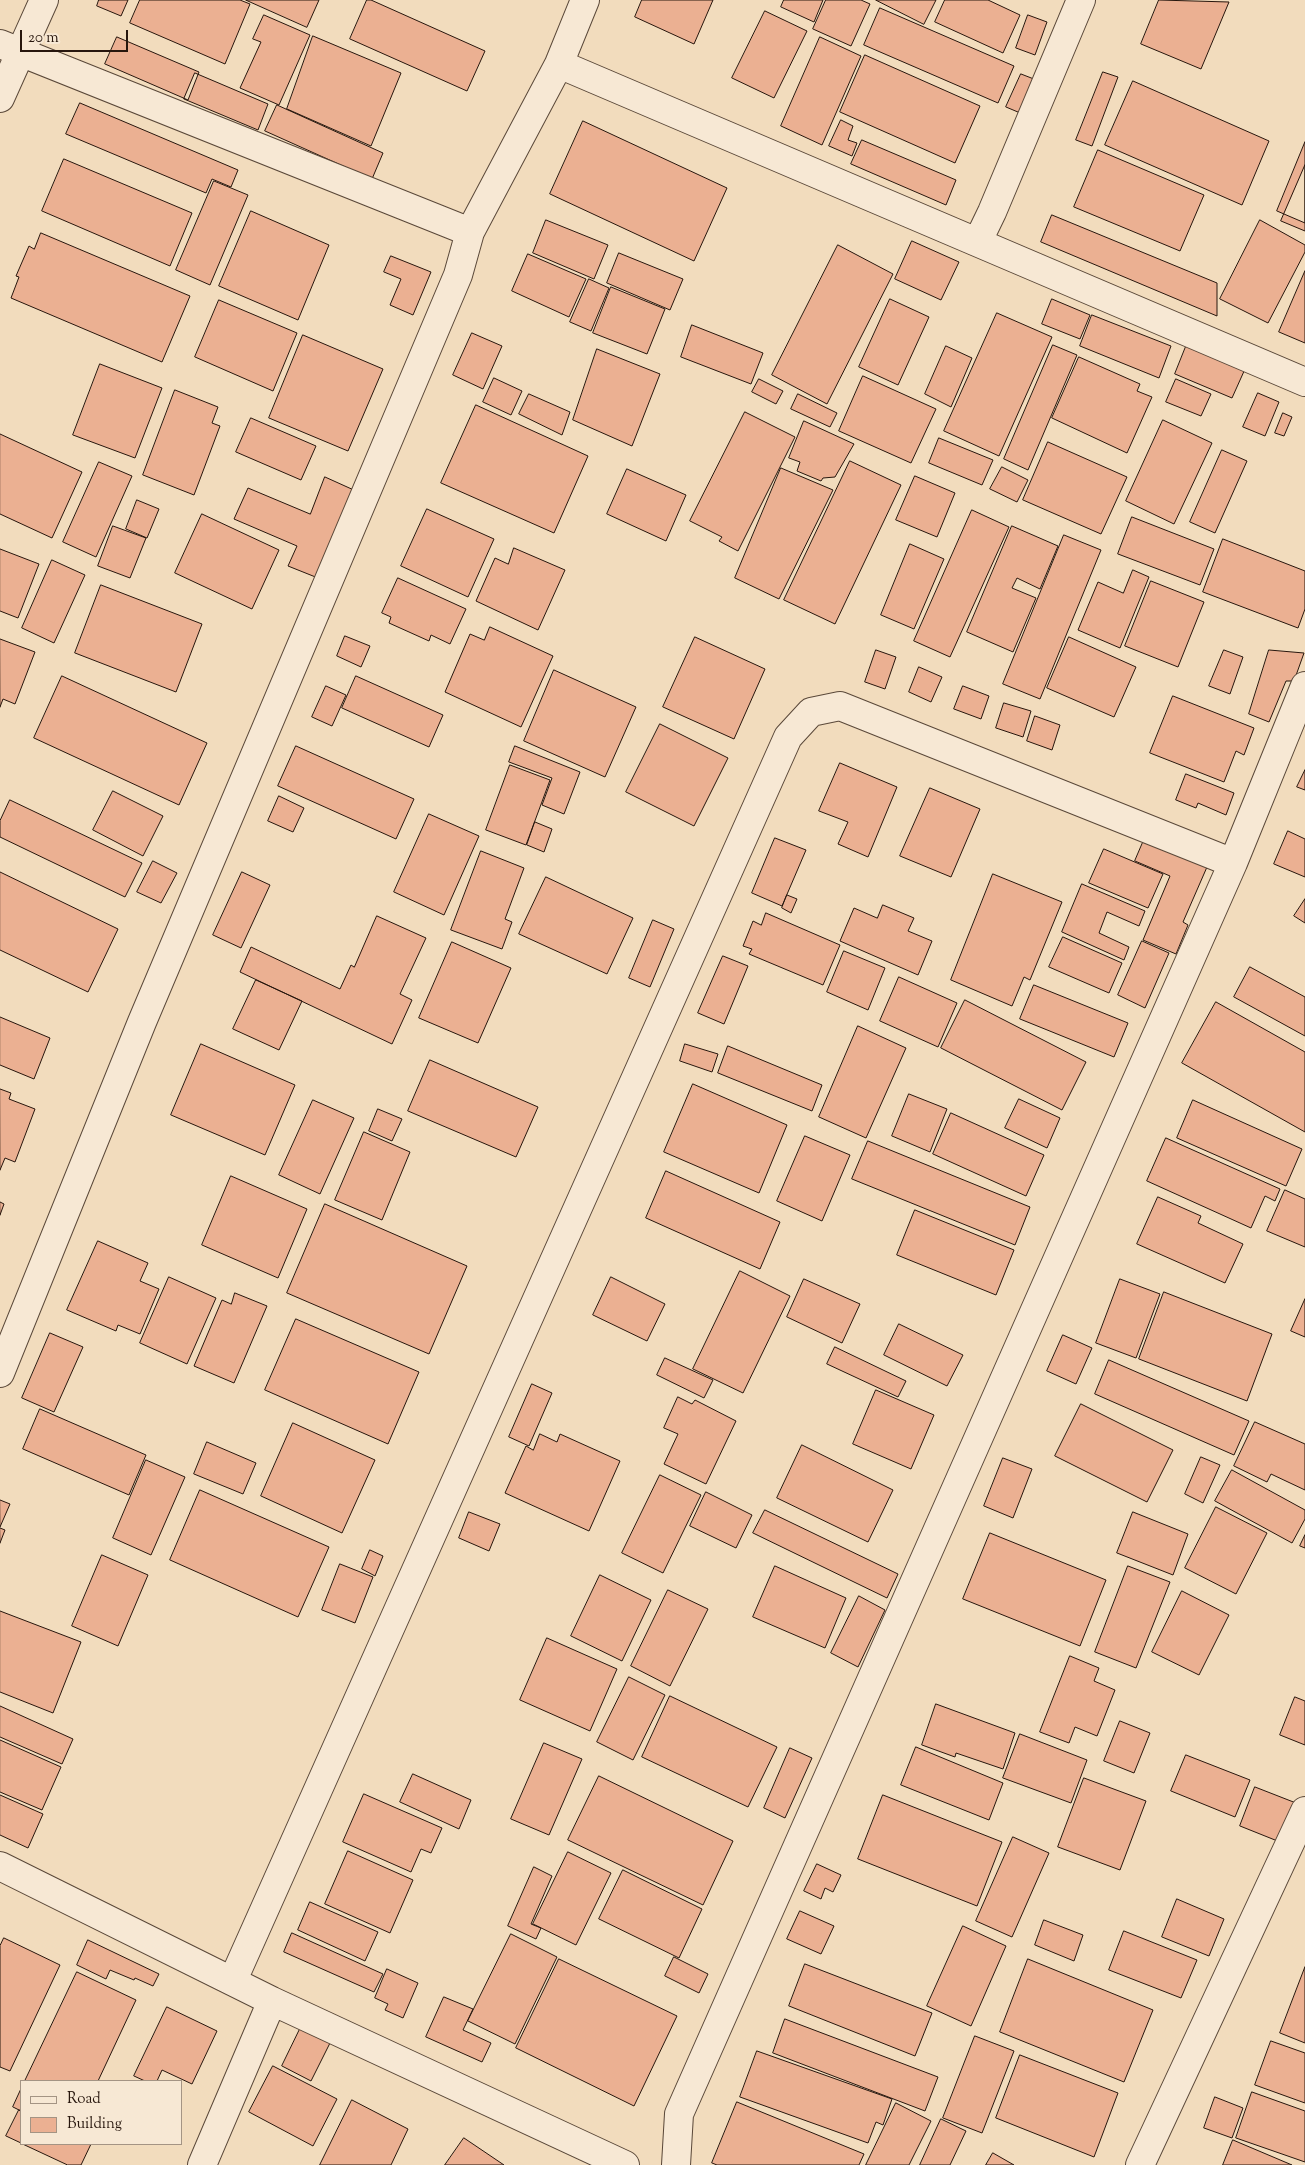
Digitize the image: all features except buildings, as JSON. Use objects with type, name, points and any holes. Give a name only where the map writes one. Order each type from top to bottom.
[{"type":"street","points":[[0,98],[9,48],[44,0]]},
{"type":"street","points":[[0,1373],[146,1013],[458,275],[470,232],[560,64],[584,0]]},
{"type":"street","points":[[978,241],[1081,0]]},
{"type":"street","points":[[9,48],[470,232]]},
{"type":"street","points":[[560,64],[1305,382]]},
{"type":"street","points":[[676,2165],[679,2114],[1234,863],[1305,686]]},
{"type":"street","points":[[233,1980],[788,737],[811,712],[840,706],[1234,863]]},
{"type":"street","points":[[1140,2165],[1305,1811]]},
{"type":"street","points":[[0,1866],[272,2001],[624,2165]]},
{"type":"street","points":[[202,2165],[272,2001]]}]
